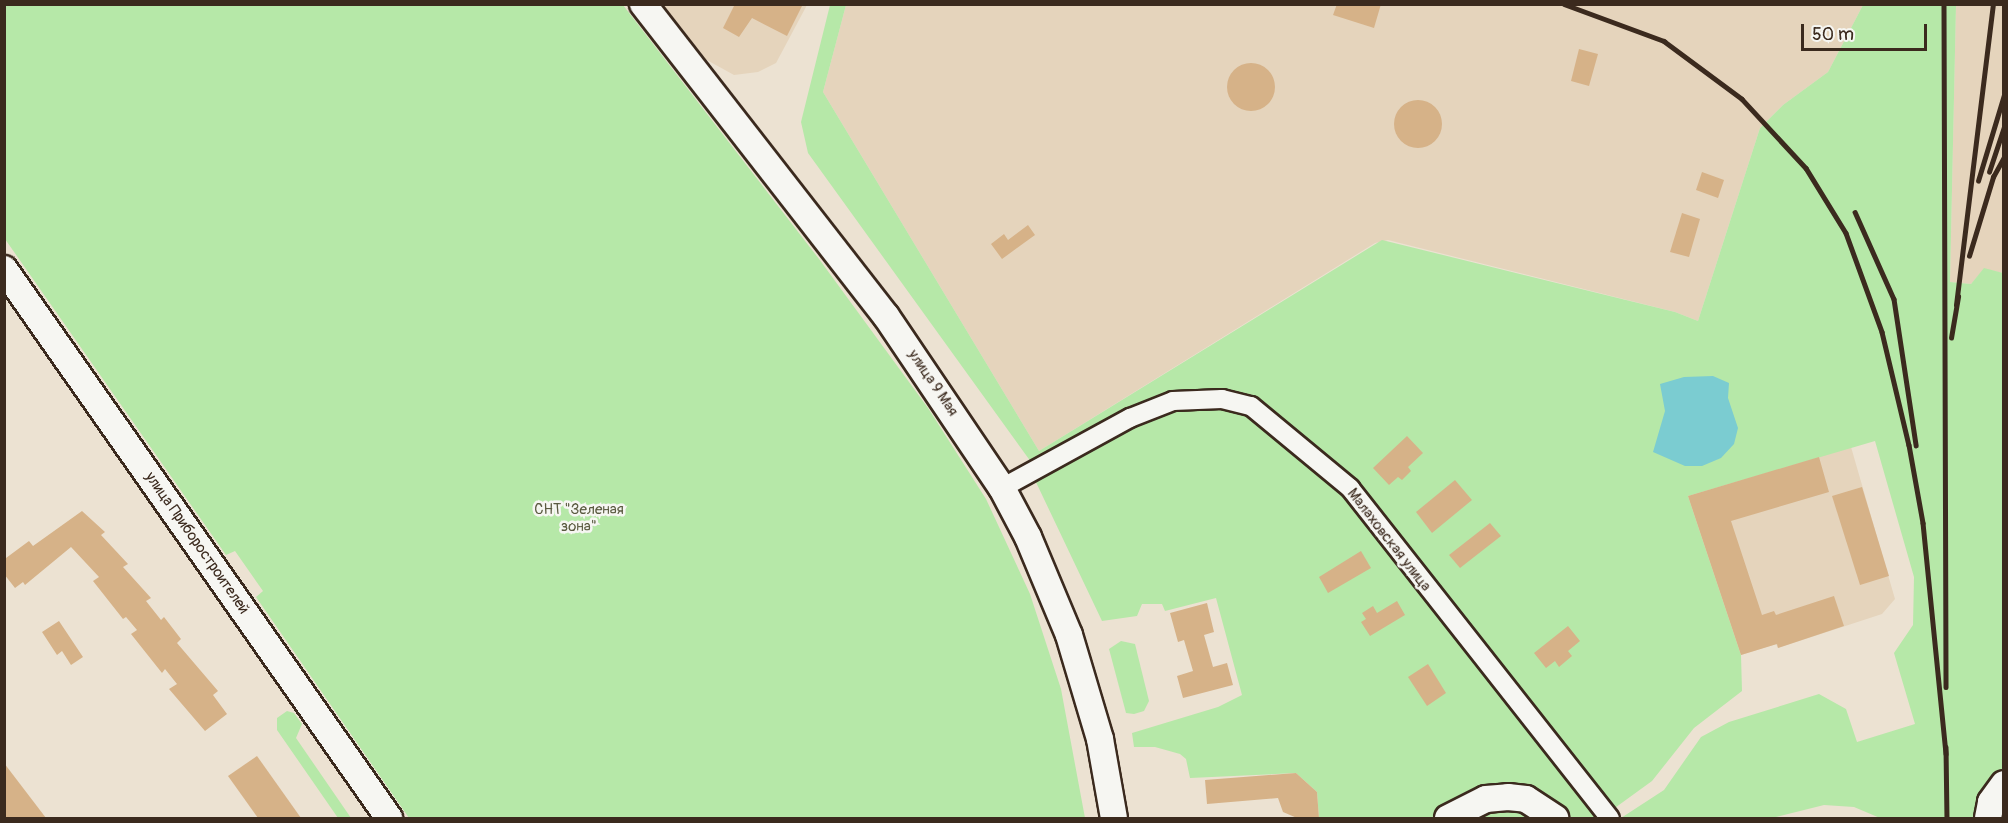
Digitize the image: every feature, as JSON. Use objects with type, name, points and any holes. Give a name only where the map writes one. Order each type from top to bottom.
[{"type":"main road","name":"улица 9 Мая","points":[[643,4],[886,316],[1002,488],[1028,537],[1069,635],[1100,739],[1114,819]]},
{"type":"main road","name":"улица Приборостроителей","points":[[4,269],[389,819]]},
{"type":"main road","points":[[1988,819],[1991,802],[2004,784]]},
{"type":"main road","points":[[1448,819],[1485,799],[1508,797],[1526,799],[1555,819]]},
{"type":"street","name":"Малаховская улица","points":[[1002,488],[1130,418],[1173,401],[1233,399],[1258,410],[1350,488],[1610,819]]},
{"type":"shaded area","points":[[663,5],[807,5],[776,63],[758,72],[734,75],[705,59]]},
{"type":"shaded area","points":[[846,5],[1863,5],[1828,72],[1783,105],[1760,128],[1698,321],[1675,312],[1388,240],[1375,243],[1039,451],[823,92]]},
{"type":"shaded area","points":[[1956,5],[2003,5],[2003,273],[1984,269],[1971,284],[1950,282]]},
{"type":"shaded area","points":[[1851,447],[1895,599],[1882,614],[1778,648],[1776,644],[1741,655],[1688,496]]},
{"type":"green space","name":"СНТ \"Зеленая зона\"","points":[[4,5],[623,5],[819,259],[928,408],[986,499],[1030,594],[1061,689],[1085,818],[409,818],[256,597],[263,591],[235,551],[226,555],[5,239]]},
{"type":"green space","points":[[830,5],[846,5],[823,92],[1039,451],[1382,240],[1675,312],[1698,321],[1760,128],[1783,105],[1828,72],[1863,5],[1956,5],[1950,282],[1971,284],[1984,268],[2003,273],[2003,771],[1983,791],[1975,818],[1880,818],[1854,807],[1824,805],[1772,818],[1621,818],[1664,790],[1701,737],[1729,722],[1819,694],[1846,709],[1857,742],[1915,724],[1894,653],[1913,625],[1914,577],[1875,441],[1688,496],[1741,655],[1742,691],[1694,728],[1652,781],[1612,810],[1456,614],[1268,412],[1190,394],[1036,463],[1031,462],[808,153],[801,122]]},
{"type":"green space","points":[[1192,403],[1248,411],[1345,490],[1602,813],[1594,818],[1572,818],[1542,793],[1508,784],[1461,794],[1432,818],[1319,818],[1317,792],[1296,773],[1190,778],[1186,759],[1180,754],[1155,747],[1134,747],[1132,733],[1218,707],[1242,695],[1216,598],[1165,611],[1162,604],[1142,604],[1137,616],[1102,621],[1034,478],[1136,423]]},
{"type":"green space","points":[[1121,641],[1135,644],[1149,701],[1144,711],[1134,714],[1126,713],[1109,649]]},
{"type":"green space","points":[[287,711],[294,713],[302,724],[296,738],[351,818],[338,818],[277,730],[277,718]]},
{"type":"green space","points":[[1496,808],[1514,809],[1535,818],[1467,818]]},
{"type":"water","points":[[1713,376],[1729,383],[1728,398],[1738,428],[1734,444],[1721,458],[1702,466],[1685,466],[1653,452],[1665,411],[1660,384],[1684,377]]},
{"type":"building","points":[[735,4],[803,4],[787,36],[752,18],[739,37],[723,28]]},
{"type":"building","points":[[1337,4],[1381,4],[1374,28],[1333,15]]},
{"type":"building","points":[[1579,49],[1598,54],[1589,86],[1571,81]]},
{"type":"building","points":[[1251,63],[1268,70],[1275,87],[1268,104],[1251,111],[1234,104],[1227,87],[1234,70]]},
{"type":"building","points":[[1418,100],[1435,107],[1442,124],[1435,141],[1418,148],[1401,141],[1394,124],[1401,107]]},
{"type":"building","points":[[1702,172],[1724,180],[1718,198],[1696,190]]},
{"type":"building","points":[[1682,213],[1700,219],[1689,257],[1670,252]]},
{"type":"building","points":[[1028,225],[1035,235],[1002,259],[991,244],[1004,234],[1008,240]]},
{"type":"building","points":[[1407,436],[1423,453],[1408,467],[1411,471],[1402,480],[1398,477],[1389,485],[1373,468]]},
{"type":"building","points":[[1819,457],[1829,492],[1731,521],[1762,615],[1774,611],[1776,615],[1834,596],[1844,626],[1778,648],[1777,644],[1741,655],[1688,496]]},
{"type":"building","points":[[1455,480],[1472,500],[1432,533],[1416,512]]},
{"type":"building","points":[[1862,487],[1889,576],[1860,585],[1832,496]]},
{"type":"building","points":[[82,511],[105,532],[101,535],[128,564],[123,567],[151,598],[146,601],[161,620],[164,617],[181,639],[177,643],[218,691],[213,695],[227,714],[205,731],[169,689],[177,684],[165,669],[162,673],[131,634],[137,630],[126,617],[123,619],[93,581],[99,577],[71,547],[25,585],[23,582],[15,588],[4,574],[6,558],[29,541],[33,546]]},
{"type":"building","points":[[1490,523],[1501,536],[1460,568],[1449,555]]},
{"type":"building","points":[[1361,551],[1371,568],[1328,593],[1319,577]]},
{"type":"building","points":[[1397,601],[1405,615],[1370,636],[1361,622],[1366,619],[1362,613],[1373,606],[1377,613]]},
{"type":"building","points":[[1207,603],[1214,632],[1204,635],[1213,667],[1227,663],[1233,685],[1183,698],[1177,676],[1193,671],[1184,640],[1178,642],[1170,613]]},
{"type":"building","points":[[59,621],[83,657],[71,665],[62,651],[57,655],[42,632]]},
{"type":"building","points":[[1568,626],[1580,641],[1568,651],[1572,656],[1559,667],[1555,661],[1546,668],[1534,653]]},
{"type":"building","points":[[1428,664],[1446,693],[1427,706],[1408,677]]},
{"type":"building","points":[[257,756],[301,818],[258,818],[228,776]]},
{"type":"building","points":[[4,763],[46,818],[4,818]]},
{"type":"building","points":[[1296,773],[1317,792],[1319,818],[1297,818],[1283,812],[1278,798],[1207,804],[1205,780]]},
{"type":"railway","points":[[1564,4],[1664,41],[1742,99],[1806,168],[1846,233],[1882,332],[1909,445],[1923,523],[1946,754]]},
{"type":"railway","points":[[1944,4],[1946,687]]},
{"type":"railway","points":[[1956,305],[1993,4]]},
{"type":"railway","points":[[1978,181],[2004,95]]},
{"type":"railway","points":[[1989,172],[2004,127]]},
{"type":"railway","points":[[1969,256],[1993,177],[2004,157]]},
{"type":"railway","points":[[1855,212],[1894,299],[1916,445]]},
{"type":"railway","points":[[1951,338],[1958,297]]},
{"type":"railway","points":[[1946,747],[1947,818]]}]
